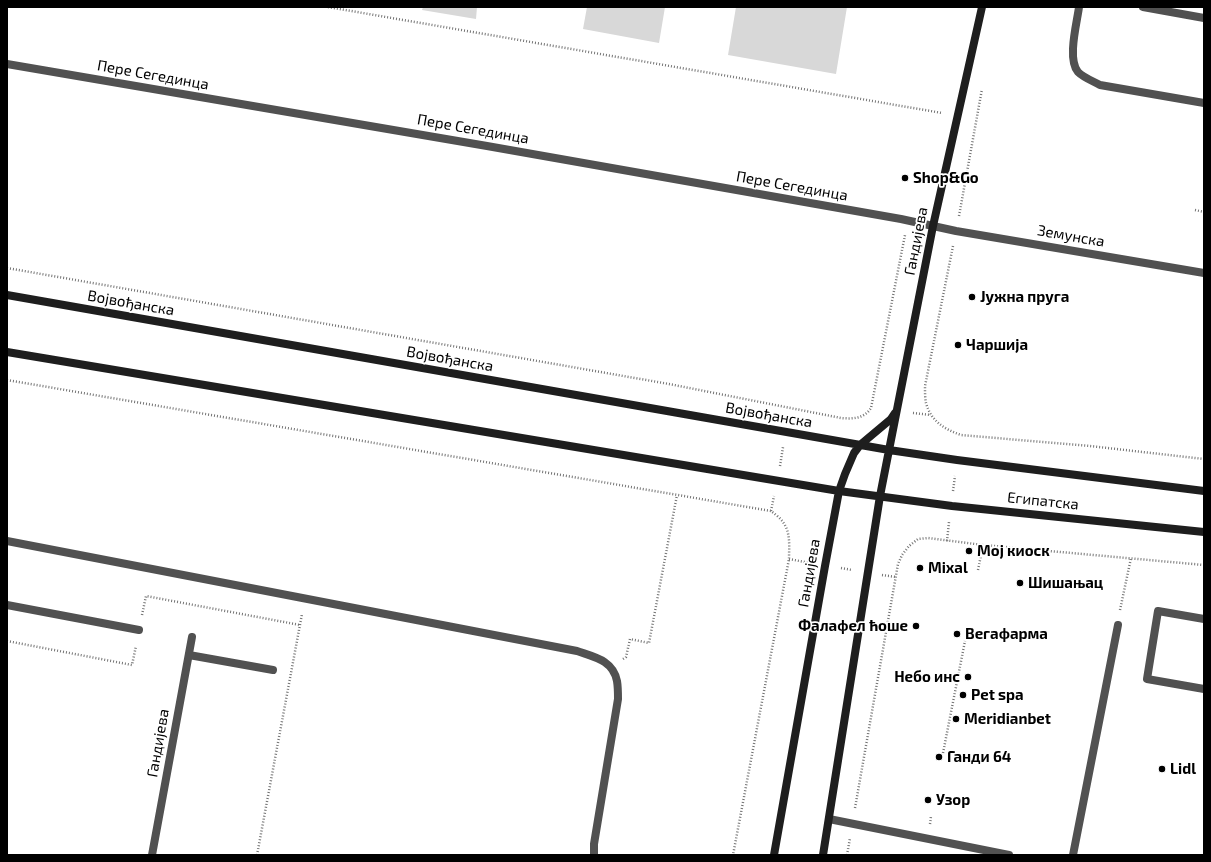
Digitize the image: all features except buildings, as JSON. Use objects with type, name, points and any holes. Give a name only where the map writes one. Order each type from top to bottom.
[{"type":"main road","name":"Гандијева","points":[[823,855],[880,496],[933,226],[982,7]]},
{"type":"main road","name":"Војвођанска","points":[[7,295],[889,450]]},
{"type":"main road","points":[[7,352],[777,481],[880,496]]},
{"type":"main road","name":"Гандијева","points":[[774,855],[824,566],[840,491],[854,453],[891,419],[897,411]]},
{"type":"main road","name":"Египатска","points":[[889,450],[1204,491]]},
{"type":"main road","name":"Египатска","points":[[880,496],[952,506],[1204,532]]},
{"type":"street","points":[[1079,7],[1072,51],[1073,61],[1078,72],[1089,80],[1100,85],[1204,103]]},
{"type":"street","points":[[1143,7],[1204,18]]},
{"type":"street","name":"Пере Сегединца","points":[[7,64],[487,146],[933,226]]},
{"type":"street","name":"Земунска","points":[[933,226],[1204,273]]},
{"type":"street","points":[[7,541],[577,651],[603,659],[612,667],[617,680],[618,700],[594,844],[594,855]]},
{"type":"street","points":[[7,605],[139,630]]},
{"type":"street","points":[[1204,619],[1158,610],[1147,679],[1204,689]]},
{"type":"street","points":[[1072,855],[1118,624]]},
{"type":"street","name":"Гандијева","points":[[152,855],[192,637]]},
{"type":"street","points":[[189,655],[273,670]]},
{"type":"street","points":[[829,820],[1009,855]]},
{"type":"path","points":[[328,7],[957,116]]},
{"type":"path","points":[[984,82],[962,203],[925,386],[926,402],[931,415],[948,430],[961,435],[1090,446],[1204,459]]},
{"type":"path","points":[[1195,210],[1204,212]]},
{"type":"path","points":[[7,268],[662,383],[791,409],[850,419],[866,414],[871,408],[908,221]]},
{"type":"path","points":[[7,380],[771,511],[782,520],[788,532],[790,545],[789,560],[732,855]]},
{"type":"path","points":[[771,511],[791,409]]},
{"type":"path","points":[[612,667],[626,657],[630,639],[649,643],[677,495]]},
{"type":"path","points":[[847,855],[898,564],[908,546],[918,539],[928,538],[983,545],[1204,565]]},
{"type":"path","points":[[978,570],[983,545]]},
{"type":"path","points":[[1118,624],[1131,558]]},
{"type":"path","points":[[257,855],[305,598]]},
{"type":"path","points":[[943,752],[965,641]]},
{"type":"shaded area","points":[[423,7],[477,7],[476,19],[422,10]]},
{"type":"shaded area","points":[[587,7],[665,7],[659,43],[583,29]]},
{"type":"shaded area","points":[[736,7],[847,7],[836,74],[728,55]]},
{"type":"place","name":"Shop&Go","points":[[905,178]]},
{"type":"place","name":"Јужна пруга","points":[[972,297]]},
{"type":"place","name":"Чаршија","points":[[958,345]]},
{"type":"place","name":"Мој киоск","points":[[969,551]]},
{"type":"place","name":"Mixal","points":[[920,568]]},
{"type":"place","name":"Шишањац","points":[[1020,583]]},
{"type":"place","name":"Фалафел ћоше","points":[[916,626]]},
{"type":"place","name":"Вегафарма","points":[[957,634]]},
{"type":"place","name":"Небо инс","points":[[968,677]]},
{"type":"place","name":"Pet spa","points":[[963,695]]},
{"type":"place","name":"Meridianbet","points":[[956,719]]},
{"type":"place","name":"Ганди 64","points":[[939,757]]},
{"type":"place","name":"Lidl","points":[[1162,769]]},
{"type":"place","name":"Узор","points":[[928,800]]}]
